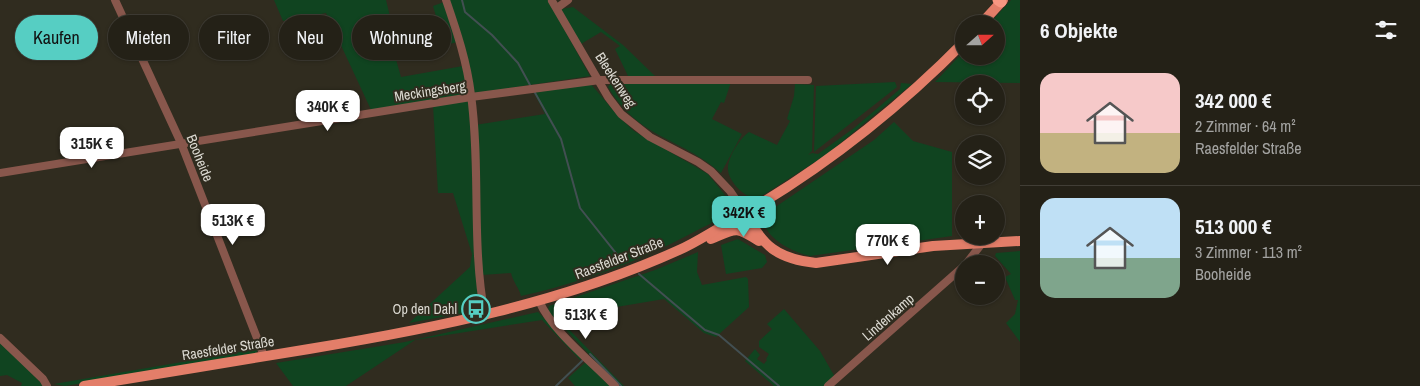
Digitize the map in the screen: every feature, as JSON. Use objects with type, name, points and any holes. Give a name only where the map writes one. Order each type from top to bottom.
[{"type":"main road","points":[[989,15],[1001,1]]},
{"type":"main road","name":"Raesfelder Straße","points":[[84,386],[485,316],[584,287],[680,249],[745,213],[808,173],[861,135],[927,79],[955,51]]},
{"type":"main road","points":[[745,213],[755,232],[767,245]]},
{"type":"main road","points":[[680,249],[734,229],[741,230],[790,257],[816,263],[955,244]]},
{"type":"main road","points":[[1005,241],[1020,241]]},
{"type":"street","name":"Booheide","points":[[116,0],[181,143],[264,356]]},
{"type":"street","points":[[446,0],[463,50],[471,97],[480,271],[485,316]]},
{"type":"street","name":"Bleekenweg","points":[[552,0],[614,106],[628,121],[650,137],[698,162],[711,171],[730,191],[745,213]]},
{"type":"street","points":[[557,8],[568,0]]},
{"type":"street","name":"Meckingsberg","points":[[0,173],[471,97],[600,80],[808,80]]},
{"type":"street","name":"Lindenkamp","points":[[973,255],[981,245]]},
{"type":"street","name":"Lindenkamp","points":[[828,386],[955,274]]},
{"type":"street","points":[[539,301],[546,314],[558,328],[616,386]]},
{"type":"street","points":[[0,338],[43,379],[47,386]]},
{"type":"green space","points":[[274,0],[386,0],[390,15],[352,15],[352,60],[396,60],[401,77],[463,66],[468,92],[465,96],[372,112],[342,47],[342,15],[327,15],[326,13],[315,15],[280,15]]},
{"type":"green space","points":[[449,0],[548,0],[590,76],[476,93],[472,90],[465,48]]},
{"type":"green space","points":[[1011,0],[1020,0],[1020,83],[1005,83],[1005,75],[955,75],[955,82],[935,82],[955,61],[955,65],[1005,65],[1005,15],[997,15]]},
{"type":"green space","points":[[444,2],[449,15],[436,15],[433,6]]},
{"type":"green space","points":[[573,7],[623,45],[655,76],[628,76],[615,49],[620,46],[601,32],[581,44],[561,9]]},
{"type":"green space","points":[[451,22],[458,42],[451,44]]},
{"type":"green space","points":[[731,82],[724,103],[721,102],[712,119],[742,134],[721,173],[706,161],[647,128],[620,104],[608,87],[611,83]]},
{"type":"green space","points":[[895,82],[897,87],[814,152],[816,86]]},
{"type":"green space","points":[[590,83],[619,117],[634,131],[708,174],[725,195],[729,207],[727,212],[720,218],[674,243],[631,262],[566,285],[521,296],[511,273],[482,275],[475,125],[545,114],[533,91]]},
{"type":"green space","points":[[901,83],[912,84],[826,155],[757,199],[743,193],[731,179],[728,165],[732,154],[738,143],[749,132],[777,145],[790,121],[787,119],[794,96],[795,84],[814,85],[812,151],[808,155],[812,153],[818,154],[854,128],[900,89]]},
{"type":"green space","points":[[466,100],[469,103],[478,293],[476,296],[478,301],[475,310],[469,312],[409,323],[470,267],[472,254],[453,193],[438,193],[433,105]]},
{"type":"green space","points":[[894,122],[913,141],[952,152],[952,236],[810,256],[789,248],[771,235],[763,222],[768,212],[874,140]]},
{"type":"green space","points":[[738,239],[765,255],[767,262],[762,268],[726,274],[721,245]]},
{"type":"green space","points":[[1020,251],[1020,342],[1006,323],[1015,314],[1018,300],[1015,300],[1005,277],[1011,274],[1005,267],[1005,255],[995,255],[996,253]]},
{"type":"green space","points":[[698,252],[697,272],[702,285],[746,277],[748,279],[749,307],[716,337],[704,333],[664,299],[557,317],[624,386],[619,386],[548,311],[549,306],[655,270]]},
{"type":"green space","points":[[784,309],[820,351],[835,377],[824,386],[774,386],[745,361],[755,349],[760,355],[757,359],[764,364],[767,360],[769,354],[759,347],[759,341],[772,329],[767,324]]},
{"type":"green space","points":[[538,312],[583,357],[580,360],[542,320],[415,340],[346,386],[293,386],[276,363],[405,342]]},
{"type":"green space","points":[[0,341],[44,386],[21,386],[22,383],[7,375],[0,376]]},
{"type":"green space","points":[[258,349],[256,354],[65,386],[54,384]]},
{"type":"green space","points":[[587,361],[611,386],[575,386],[568,378]]},
{"type":"waterway","points":[[462,0],[465,12],[492,35],[518,63],[530,85]]},
{"type":"waterway","points":[[534,91],[561,139],[580,208],[623,262]]},
{"type":"waterway","points":[[639,274],[705,330],[719,335],[779,386]]},
{"type":"waterway","points":[[590,354],[621,386]]},
{"type":"waterway","points":[[556,386],[583,360]]},
{"type":"place","name":"Op den Dahl","points":[[476,309]]}]
